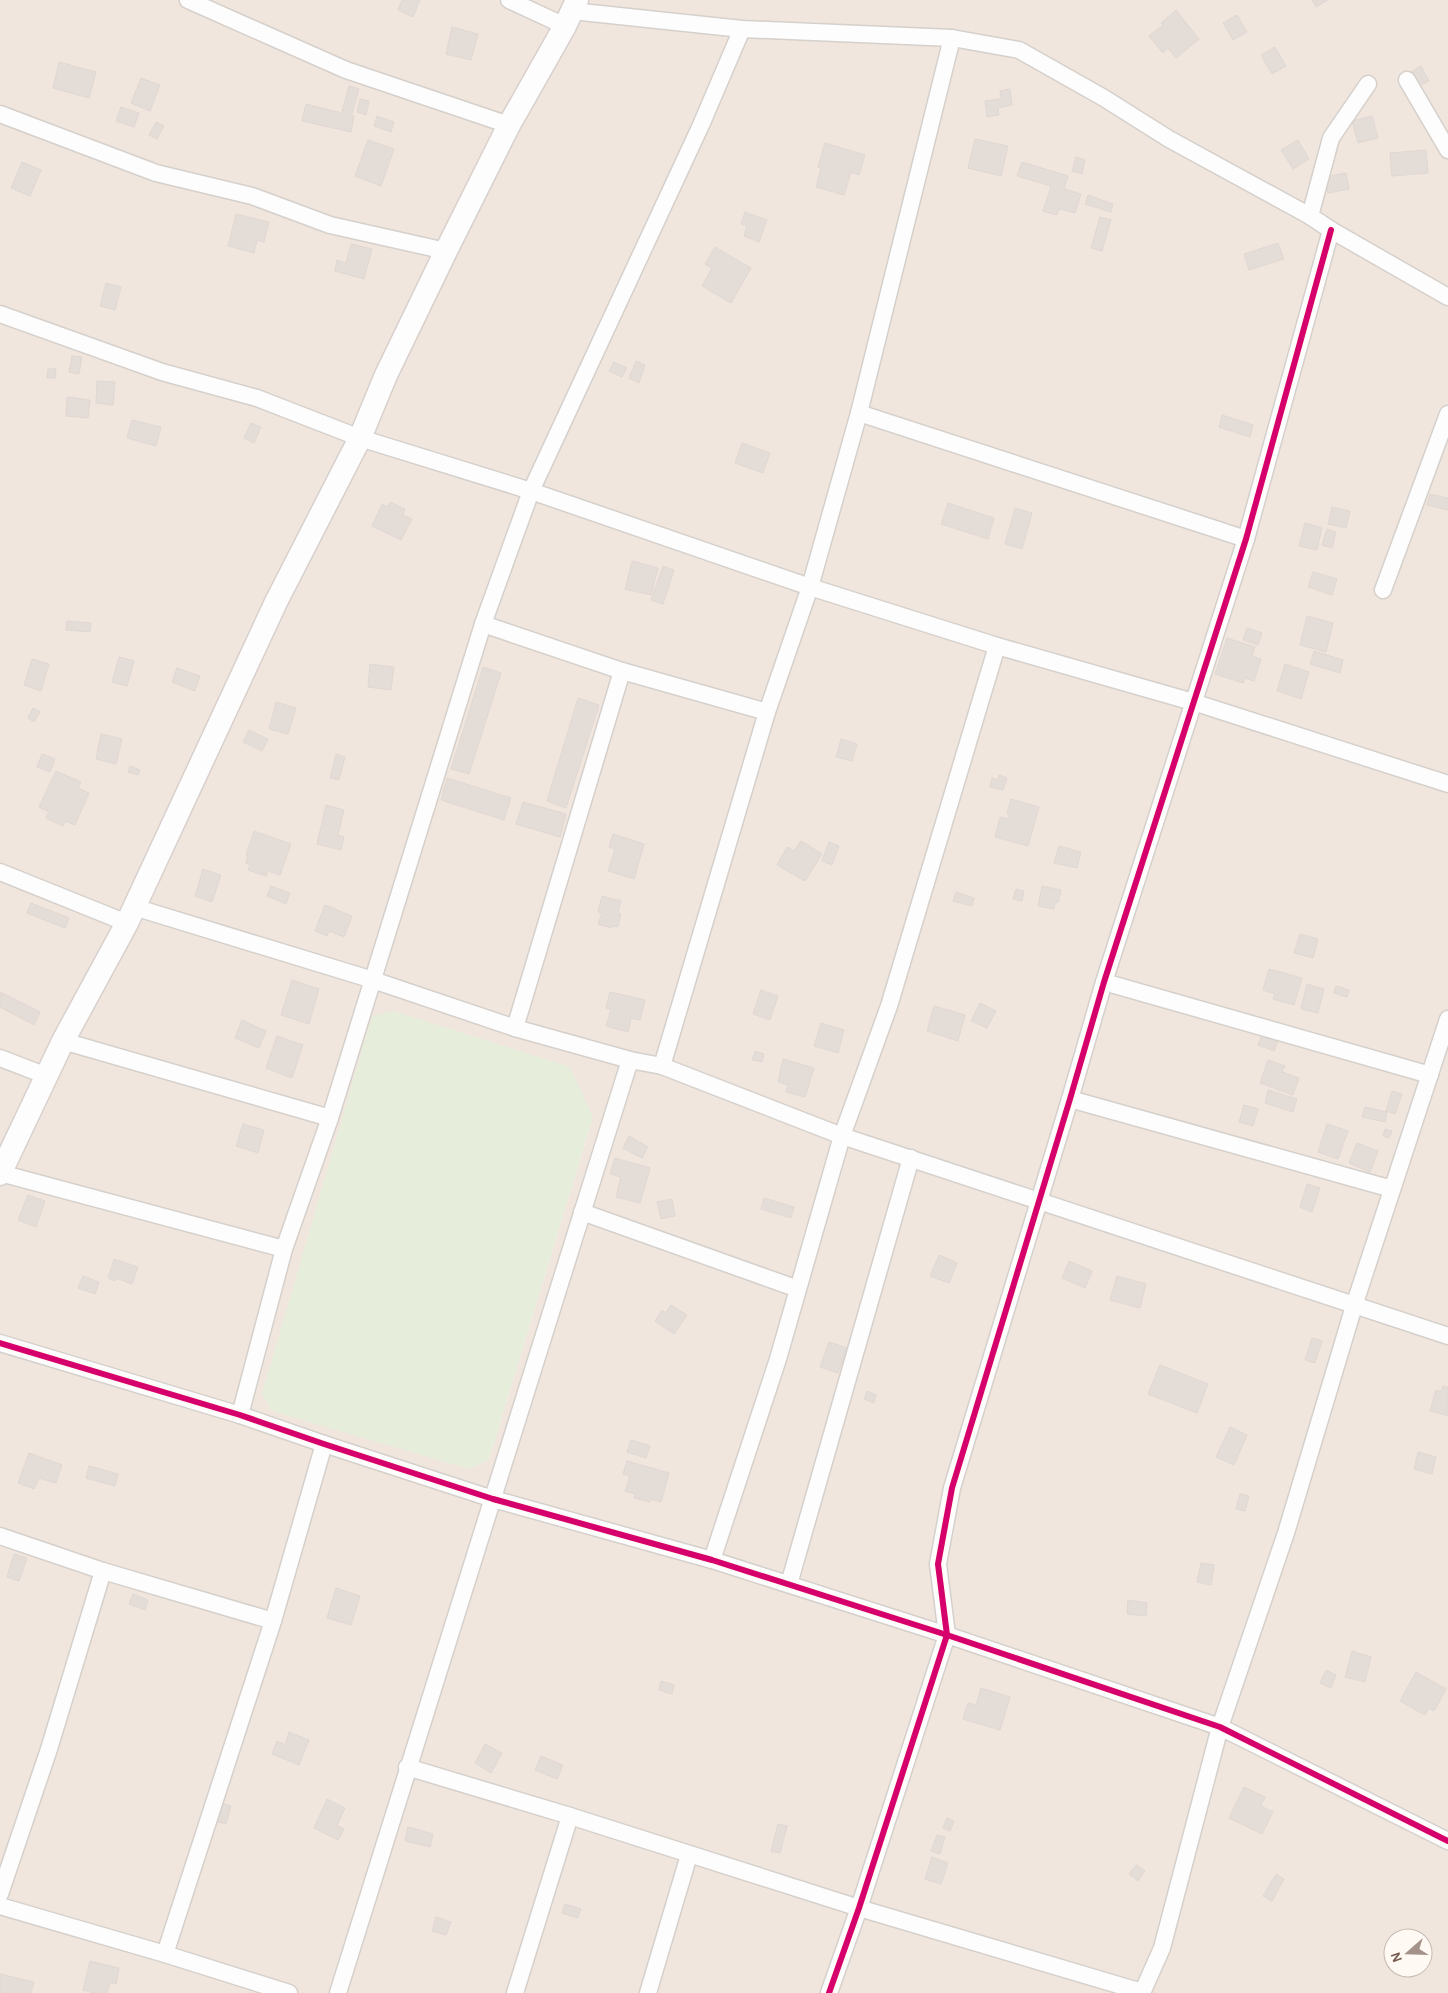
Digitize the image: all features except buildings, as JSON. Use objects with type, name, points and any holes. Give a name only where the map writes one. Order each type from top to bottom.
[{"type":"street","points":[[188,0],[346,70],[509,126]]},
{"type":"street","points":[[509,0],[571,13],[742,29],[952,38],[1018,50],[1104,98],[1169,139],[1310,216],[1448,297]]},
{"type":"street","points":[[284,1249],[0,1174],[63,1041],[130,915],[276,602],[360,438],[386,375],[446,250],[509,126],[571,13]]},
{"type":"street","points":[[240,1415],[284,1249],[330,1118],[483,624],[530,491],[697,134],[742,29]]},
{"type":"street","points":[[662,1066],[767,712],[810,587],[859,413],[952,38]]},
{"type":"street","points":[[1407,80],[1448,150]]},
{"type":"street","points":[[1310,216],[1331,138],[1368,84]]},
{"type":"street","points":[[0,114],[156,173],[252,196],[330,225],[446,250]]},
{"type":"street","points":[[829,1993],[859,1908],[947,1635],[938,1564],[952,1488],[1104,982],[1246,538],[1331,230]]},
{"type":"street","points":[[0,314],[162,372],[257,398],[360,438],[530,491],[810,587],[997,646],[1193,702],[1448,784]]},
{"type":"street","points":[[859,413],[1246,538]]},
{"type":"street","points":[[1383,590],[1448,414]]},
{"type":"street","points":[[483,624],[622,671],[767,712]]},
{"type":"street","points":[[712,1560],[778,1359],[842,1136],[890,1006],[997,646]]},
{"type":"street","points":[[515,1028],[622,671]]},
{"type":"street","points":[[0,872],[130,915],[373,980],[515,1028],[630,1060],[662,1066],[842,1136],[1039,1199],[1448,1336]]},
{"type":"street","points":[[1104,982],[1430,1075]]},
{"type":"street","points":[[407,1767],[570,1816],[859,1908],[1142,1992],[1162,1948],[1220,1727],[1286,1533],[1354,1306],[1448,1018]]},
{"type":"street","points":[[63,1041],[330,1118]]},
{"type":"street","points":[[0,1058],[47,1076]]},
{"type":"street","points":[[338,1993],[407,1767],[630,1060]]},
{"type":"street","points":[[1070,1099],[1392,1189]]},
{"type":"street","points":[[789,1584],[911,1158]]},
{"type":"street","points":[[582,1212],[798,1289]]},
{"type":"street","points":[[0,1343],[240,1415],[492,1499],[712,1560],[789,1584],[1220,1727],[1446,1834]]},
{"type":"street","points":[[166,1954],[272,1622],[324,1444]]},
{"type":"street","points":[[0,1536],[104,1571],[272,1622]]},
{"type":"street","points":[[0,1894],[49,1749],[104,1571]]},
{"type":"street","points":[[515,1993],[570,1816]]},
{"type":"street","points":[[648,1993],[689,1855]]},
{"type":"street","points":[[0,1906],[166,1954],[289,1993]]},
{"type":"shaded area","points":[[0,0],[1448,0],[1448,1993],[0,1993]],"holes":[[[593,1117],[489,1459],[469,1469]]]},
{"type":"green space","points":[[394,1011],[570,1067],[593,1117],[489,1459],[469,1469],[272,1411],[262,1394],[372,1016]]},
{"type":"cycle path","points":[[829,1993],[859,1908],[947,1635],[938,1564],[952,1488],[1104,982],[1246,539],[1331,230]]},
{"type":"cycle path","points":[[0,1343],[240,1415],[493,1499],[712,1560],[947,1635],[1220,1727],[1448,1841]]}]
